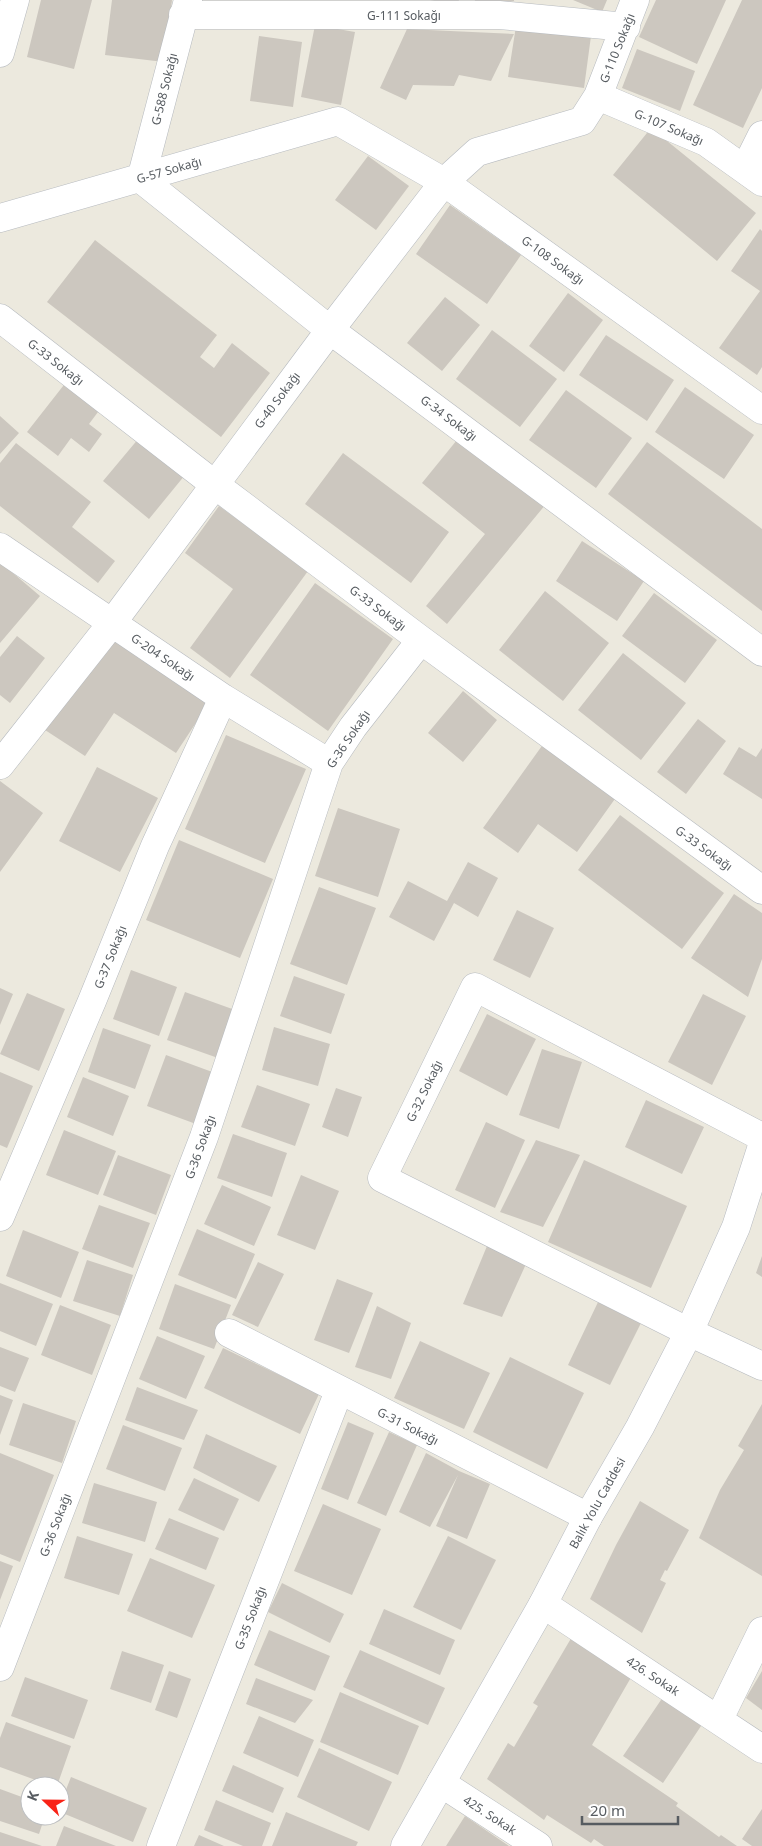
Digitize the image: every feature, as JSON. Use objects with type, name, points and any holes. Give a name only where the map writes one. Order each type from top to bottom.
[{"type":"street","points":[[0,53],[16,0]]},
{"type":"street","name":"G-110 Sokağı","points":[[598,96],[635,0]]},
{"type":"street","name":"G-111 Sokağı","points":[[185,8],[499,15],[626,27]]},
{"type":"street","name":"G-588 Sokağı","points":[[141,179],[185,8]]},
{"type":"street","name":"G-107 Sokağı","points":[[598,96],[706,142],[754,175]]},
{"type":"street","name":"G-40 Sokağı","points":[[0,765],[112,623],[214,484],[444,182],[477,152],[582,121],[598,96]]},
{"type":"street","name":"G-57 Sokağı","points":[[0,218],[338,121]]},
{"type":"street","name":"G-108 Sokağı","points":[[338,121],[444,182],[762,410]]},
{"type":"street","points":[[754,175],[762,135]]},
{"type":"street","name":"G-34 Sokağı","points":[[141,179],[330,330],[762,652]]},
{"type":"street","name":"G-33 Sokağı","points":[[0,318],[214,484],[421,640],[762,890]]},
{"type":"street","name":"G-204 Sokağı","points":[[0,547],[222,698],[329,763]]},
{"type":"street","name":"G-36 Sokağı","points":[[0,1667],[204,1137],[329,763],[353,727],[421,640]]},
{"type":"street","name":"G-37 Sokağı","points":[[0,1216],[9,1171],[222,698]]},
{"type":"street","name":"G-32 Sokağı","points":[[689,1332],[382,1178],[475,987],[762,1137]]},
{"type":"street","name":"Balık Yolu Caddesi","points":[[405,1846],[543,1604],[689,1332],[736,1227],[762,1146]]},
{"type":"street","points":[[689,1332],[762,1366]]},
{"type":"street","name":"G-31 Sokağı","points":[[229,1333],[588,1518]]},
{"type":"street","name":"G-35 Sokağı","points":[[161,1846],[339,1390]]},
{"type":"street","name":"426. Sokak","points":[[543,1604],[762,1749]]},
{"type":"street","points":[[719,1719],[762,1630]]},
{"type":"street","name":"425. Sokak","points":[[442,1783],[538,1846]]},
{"type":"building","points":[[41,0],[92,0],[74,69],[27,57]]},
{"type":"building","points":[[112,0],[172,0],[164,62],[105,55]]},
{"type":"building","points":[[430,0],[459,0],[457,6]]},
{"type":"building","points":[[475,0],[514,0],[514,1],[474,4]]},
{"type":"building","points":[[573,0],[607,0],[602,12]]},
{"type":"building","points":[[656,0],[726,0],[697,64],[639,37]]},
{"type":"building","points":[[742,0],[762,0],[762,88],[743,128],[693,105]]},
{"type":"building","points":[[315,25],[355,32],[341,105],[301,97]]},
{"type":"building","points":[[516,26],[591,36],[584,88],[508,77]]},
{"type":"building","points":[[407,29],[514,34],[491,81],[459,75],[454,86],[413,85],[406,100],[380,88]]},
{"type":"building","points":[[259,36],[302,42],[293,107],[250,101]]},
{"type":"building","points":[[637,49],[695,71],[680,111],[622,88]]},
{"type":"building","points":[[651,128],[756,213],[717,261],[613,175]]},
{"type":"building","points":[[368,156],[409,186],[376,230],[335,200]]},
{"type":"building","points":[[450,205],[521,255],[487,304],[416,254]]},
{"type":"building","points":[[760,229],[762,231],[762,367],[757,375],[719,348],[760,291],[731,271]]},
{"type":"building","points":[[95,240],[217,335],[200,357],[214,368],[232,343],[270,373],[221,437],[47,302]]},
{"type":"building","points":[[568,293],[603,320],[564,372],[529,346]]},
{"type":"building","points":[[445,297],[480,325],[442,371],[407,343]]},
{"type":"building","points":[[492,330],[557,379],[520,427],[456,379]]},
{"type":"building","points":[[606,335],[674,380],[647,421],[579,375]]},
{"type":"building","points":[[67,381],[101,408],[89,424],[102,434],[89,452],[71,438],[58,456],[27,432]]},
{"type":"building","points":[[685,387],[754,435],[724,479],[655,432]]},
{"type":"building","points":[[566,390],[632,438],[596,488],[529,440]]},
{"type":"building","points":[[0,416],[19,433],[0,454]]},
{"type":"building","points":[[461,435],[546,504],[447,624],[426,606],[485,534],[422,483]]},
{"type":"building","points":[[139,438],[185,475],[149,519],[103,481]]},
{"type":"building","points":[[647,442],[762,529],[762,611],[608,494]]},
{"type":"building","points":[[16,443],[91,502],[72,527],[115,561],[98,583],[0,506],[0,463]]},
{"type":"building","points":[[343,453],[449,532],[411,583],[305,504]]},
{"type":"building","points":[[219,506],[308,571],[230,678],[190,648],[233,589],[185,553]]},
{"type":"building","points":[[582,541],[644,581],[617,621],[556,581]]},
{"type":"building","points":[[0,562],[40,596],[0,643]]},
{"type":"building","points":[[315,583],[393,639],[328,731],[250,675]]},
{"type":"building","points":[[545,591],[609,643],[563,701],[499,650]]},
{"type":"building","points":[[654,593],[717,640],[685,683],[622,636]]},
{"type":"building","points":[[17,636],[45,658],[10,703],[0,695],[0,657]]},
{"type":"building","points":[[107,636],[209,703],[176,753],[114,713],[85,756],[45,730]]},
{"type":"building","points":[[623,653],[686,703],[641,760],[578,710]]},
{"type":"building","points":[[463,691],[497,720],[463,762],[428,733]]},
{"type":"building","points":[[698,719],[726,741],[686,794],[657,772]]},
{"type":"building","points":[[226,735],[306,769],[265,863],[185,829]]},
{"type":"building","points":[[544,743],[617,796],[577,852],[538,824],[518,853],[483,828]]},
{"type":"building","points":[[739,747],[756,757],[762,748],[762,799],[723,774]]},
{"type":"building","points":[[97,767],[158,798],[120,872],[59,841]]},
{"type":"building","points":[[0,781],[43,813],[0,872]]},
{"type":"building","points":[[338,808],[400,829],[378,897],[315,876]]},
{"type":"building","points":[[620,815],[724,893],[682,949],[578,870]]},
{"type":"building","points":[[179,840],[273,879],[240,958],[146,920]]},
{"type":"building","points":[[468,862],[498,878],[478,917],[454,903],[434,941],[389,917],[408,881],[447,901]]},
{"type":"building","points":[[319,887],[376,908],[347,985],[290,964]]},
{"type":"building","points":[[734,894],[762,913],[762,959],[748,997],[691,958]]},
{"type":"building","points":[[517,910],[554,928],[530,978],[493,960]]},
{"type":"building","points":[[131,970],[177,987],[159,1036],[113,1019]]},
{"type":"building","points":[[294,976],[345,994],[331,1034],[280,1016]]},
{"type":"building","points":[[0,988],[13,994],[0,1025]]},
{"type":"building","points":[[185,992],[235,1010],[218,1058],[167,1040]]},
{"type":"building","points":[[27,993],[65,1009],[39,1071],[0,1054]]},
{"type":"building","points":[[703,994],[746,1016],[712,1085],[668,1062]]},
{"type":"building","points":[[487,1014],[536,1039],[507,1096],[459,1071]]},
{"type":"building","points":[[274,1027],[330,1044],[318,1086],[262,1070]]},
{"type":"building","points":[[103,1028],[151,1045],[135,1089],[88,1072]]},
{"type":"building","points":[[542,1049],[582,1062],[559,1129],[519,1115]]},
{"type":"building","points":[[166,1055],[215,1073],[196,1124],[147,1106]]},
{"type":"building","points":[[0,1072],[33,1086],[7,1148],[0,1145]]},
{"type":"building","points":[[83,1077],[129,1096],[113,1136],[67,1117]]},
{"type":"building","points":[[257,1085],[310,1104],[295,1146],[241,1127]]},
{"type":"building","points":[[336,1088],[362,1097],[348,1137],[322,1127]]},
{"type":"building","points":[[646,1100],[704,1127],[682,1174],[625,1147]]},
{"type":"building","points":[[486,1122],[525,1140],[495,1208],[455,1190]]},
{"type":"building","points":[[64,1130],[116,1151],[98,1195],[46,1175]]},
{"type":"building","points":[[233,1134],[287,1153],[272,1197],[217,1178]]},
{"type":"building","points":[[536,1140],[580,1155],[543,1227],[500,1212]]},
{"type":"building","points":[[118,1155],[171,1175],[156,1215],[103,1195]]},
{"type":"building","points":[[584,1160],[687,1206],[651,1288],[548,1242]]},
{"type":"building","points":[[301,1175],[339,1191],[315,1250],[277,1235]]},
{"type":"building","points":[[222,1185],[271,1207],[254,1246],[204,1224]]},
{"type":"building","points":[[99,1205],[150,1223],[133,1268],[82,1249]]},
{"type":"building","points":[[197,1229],[255,1254],[236,1299],[178,1275]]},
{"type":"building","points":[[23,1230],[79,1252],[61,1298],[6,1276]]},
{"type":"building","points":[[487,1246],[526,1264],[502,1317],[463,1304]]},
{"type":"building","points":[[762,1256],[762,1277],[756,1273]]},
{"type":"building","points":[[87,1260],[133,1275],[120,1316],[73,1301]]},
{"type":"building","points":[[258,1262],[284,1274],[258,1327],[232,1315]]},
{"type":"building","points":[[337,1279],[373,1293],[349,1353],[314,1340]]},
{"type":"building","points":[[0,1283],[53,1304],[36,1346],[0,1331]]},
{"type":"building","points":[[175,1284],[231,1305],[214,1349],[159,1329]]},
{"type":"building","points":[[599,1300],[642,1321],[610,1385],[568,1365]]},
{"type":"building","points":[[60,1305],[111,1325],[92,1375],[41,1355]]},
{"type":"building","points":[[377,1306],[411,1323],[391,1379],[355,1367]]},
{"type":"building","points":[[157,1336],[205,1356],[186,1399],[139,1379]]},
{"type":"building","points":[[420,1341],[490,1373],[464,1429],[394,1398]]},
{"type":"building","points":[[0,1347],[29,1358],[15,1392],[0,1386]]},
{"type":"building","points":[[223,1348],[319,1394],[300,1434],[204,1388]]},
{"type":"building","points":[[510,1357],[584,1393],[547,1469],[473,1432]]},
{"type":"building","points":[[137,1387],[198,1410],[184,1440],[125,1420]]},
{"type":"building","points":[[0,1395],[13,1400],[0,1435]]},
{"type":"building","points":[[23,1403],[76,1421],[62,1463],[9,1445]]},
{"type":"building","points":[[762,1404],[762,1576],[699,1538],[720,1490],[744,1450],[738,1446]]},
{"type":"building","points":[[348,1422],[374,1433],[348,1500],[321,1489]]},
{"type":"building","points":[[123,1425],[182,1448],[165,1491],[106,1469]]},
{"type":"building","points":[[389,1432],[417,1445],[386,1516],[357,1503]]},
{"type":"building","points":[[206,1434],[277,1466],[259,1502],[193,1468]]},
{"type":"building","points":[[0,1453],[54,1475],[20,1562],[0,1554]]},
{"type":"building","points":[[426,1453],[459,1471],[490,1484],[467,1539],[436,1526],[458,1475],[430,1527],[399,1512]]},
{"type":"building","points":[[194,1478],[239,1499],[224,1531],[178,1510]]},
{"type":"building","points":[[94,1483],[157,1502],[145,1542],[82,1523]]},
{"type":"building","points":[[640,1501],[689,1530],[667,1571],[665,1570],[660,1580],[666,1583],[642,1633],[590,1599]]},
{"type":"building","points":[[323,1504],[381,1529],[352,1595],[294,1571]]},
{"type":"building","points":[[169,1518],[219,1538],[206,1570],[155,1549]]},
{"type":"building","points":[[77,1536],[133,1554],[119,1595],[64,1578]]},
{"type":"building","points":[[448,1536],[496,1560],[461,1630],[413,1607]]},
{"type":"building","points":[[150,1558],[215,1585],[192,1638],[127,1611]]},
{"type":"building","points":[[0,1561],[13,1566],[0,1600]]},
{"type":"building","points":[[282,1583],[344,1614],[330,1643],[268,1612]]},
{"type":"building","points":[[384,1609],[455,1640],[440,1675],[369,1644]]},
{"type":"building","points":[[269,1630],[330,1656],[315,1691],[254,1665]]},
{"type":"building","points":[[573,1635],[633,1674],[592,1745],[678,1803],[676,1806],[719,1837],[721,1835],[737,1846],[604,1846],[594,1839],[591,1843],[547,1815],[544,1820],[487,1779],[508,1743],[514,1747],[538,1706],[533,1703]]},
{"type":"building","points":[[360,1650],[445,1688],[428,1725],[343,1687]]},
{"type":"building","points":[[122,1651],[164,1665],[151,1703],[110,1689]]},
{"type":"building","points":[[169,1671],[191,1679],[177,1718],[155,1710]]},
{"type":"building","points":[[762,1671],[762,1710],[746,1698]]},
{"type":"building","points":[[25,1677],[88,1700],[74,1739],[11,1716]]},
{"type":"building","points":[[256,1678],[313,1700],[295,1723],[246,1704]]},
{"type":"building","points":[[340,1692],[419,1726],[398,1775],[320,1742]]},
{"type":"building","points":[[663,1697],[703,1723],[663,1783],[623,1756]]},
{"type":"building","points":[[259,1716],[314,1740],[298,1777],[243,1753]]},
{"type":"building","points":[[6,1722],[71,1746],[60,1776],[25,1776],[0,1767],[0,1738]]},
{"type":"building","points":[[319,1748],[392,1782],[369,1831],[297,1797]]},
{"type":"building","points":[[233,1765],[284,1788],[273,1813],[222,1791]]},
{"type":"building","points":[[71,1777],[147,1808],[133,1842],[70,1816]]},
{"type":"building","points":[[0,1789],[20,1796],[20,1826],[42,1826],[39,1834],[0,1821]]},
{"type":"building","points":[[216,1800],[271,1823],[262,1846],[243,1846],[204,1830]]},
{"type":"building","points":[[762,1809],[762,1846],[752,1846],[742,1839]]},
{"type":"building","points":[[286,1812],[358,1842],[356,1846],[272,1846]]},
{"type":"building","points":[[465,1816],[509,1846],[446,1846]]},
{"type":"building","points":[[64,1826],[116,1846],[56,1846]]},
{"type":"building","points":[[0,1832],[42,1846],[0,1846]]},
{"type":"building","points":[[199,1835],[224,1846],[194,1846]]}]
